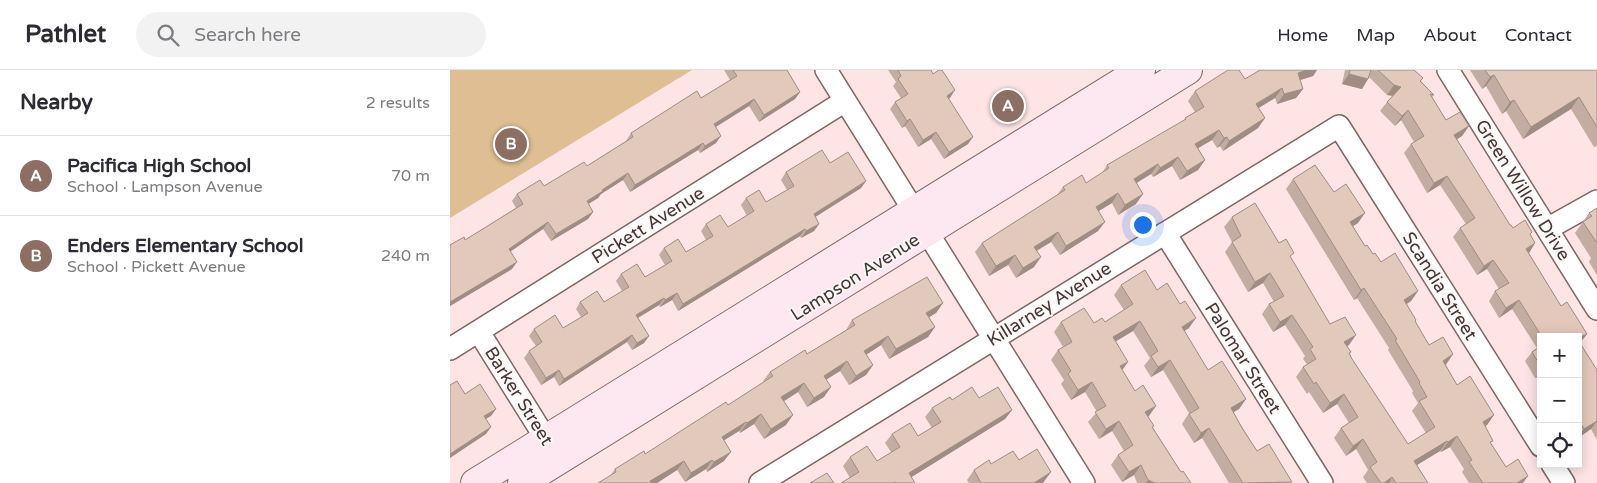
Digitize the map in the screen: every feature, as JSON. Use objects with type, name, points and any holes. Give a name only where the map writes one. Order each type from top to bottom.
[{"type":"main road","name":"Lampson Avenue","points":[[921,222],[1141,70]]},
{"type":"main road","name":"Lampson Avenue","points":[[475,483],[552,450],[921,222],[1188,70]]},
{"type":"main road","name":"Lampson Avenue","points":[[522,483],[552,450]]},
{"type":"street","points":[[826,70],[1084,483]]},
{"type":"street","name":"Green Willow Drive","points":[[1448,70],[1597,309]]},
{"type":"street","name":"Pickett Avenue","points":[[450,349],[845,101]]},
{"type":"street","name":"Killarney Avenue","points":[[760,483],[1339,126]]},
{"type":"street","name":"Scandia Street","points":[[1339,126],[1537,440]]},
{"type":"street","points":[[1547,229],[1597,201]]},
{"type":"street","name":"Palomar Street","points":[[1165,233],[1322,483]]},
{"type":"street","name":"Barker Street","points":[[479,332],[552,450]]},
{"type":"street","points":[[1555,468],[1564,483]]},
{"type":"shaded area","points":[[450,70],[692,70],[450,218]]},
{"type":"building","points":[[733,70],[787,70],[800,92],[764,115],[754,99],[714,124],[721,136],[705,146],[703,143],[635,185],[628,173],[587,201],[593,212],[556,234],[548,222],[509,249],[517,262],[450,302],[450,245],[464,237],[465,240],[523,204],[517,194],[540,180],[544,186],[584,162],[587,166],[633,137],[631,133],[697,91],[701,98],[737,76]]},
{"type":"building","points":[[898,70],[931,70],[933,74],[942,70],[955,90],[947,96],[973,137],[949,152],[936,132],[923,140],[910,119],[907,121],[895,102],[908,94],[898,79],[901,76]]},
{"type":"building","points":[[1228,70],[1239,70],[1245,79],[1260,70],[1307,70],[1298,73],[1303,89],[1284,94],[1282,88],[1256,104],[1265,118],[1229,141],[1227,137],[1224,138],[1219,130],[1195,144],[1205,160],[1187,171],[1178,157],[1160,168],[1158,164],[1134,179],[1143,194],[1125,205],[1118,193],[1096,207],[1105,222],[1066,246],[1058,232],[1034,247],[1041,257],[1023,268],[1015,255],[996,266],[982,243],[1065,190],[1063,187],[1082,175],[1086,183],[1109,168],[1107,165],[1204,107],[1195,91]]},
{"type":"building","points":[[1350,70],[1371,70],[1368,79],[1349,74]]},
{"type":"building","points":[[1378,70],[1414,70],[1423,78],[1420,81],[1434,95],[1430,94],[1446,120],[1460,112],[1469,126],[1454,135],[1510,225],[1513,228],[1525,220],[1532,232],[1530,234],[1535,243],[1526,249],[1561,306],[1567,302],[1587,334],[1582,336],[1582,333],[1540,333],[1519,300],[1506,308],[1495,291],[1509,283],[1493,260],[1484,266],[1460,228],[1475,218],[1447,176],[1434,183],[1411,144],[1424,136],[1408,110],[1402,116],[1387,102],[1401,87],[1394,85]]},
{"type":"building","points":[[1485,70],[1597,70],[1597,127],[1579,97],[1531,127],[1514,100],[1510,102],[1494,75],[1490,77]]},
{"type":"building","points":[[822,150],[830,163],[848,152],[866,181],[814,214],[819,224],[806,231],[805,229],[683,304],[677,293],[665,300],[664,298],[636,315],[649,336],[637,343],[632,335],[564,379],[559,370],[546,378],[529,351],[542,342],[534,329],[555,315],[563,328],[588,313],[580,302],[597,291],[604,302],[629,287],[621,274],[637,264],[645,277],[672,261],[664,248],[678,239],[686,252],[713,236],[706,224],[720,215],[728,227],[754,211],[746,198],[759,190],[766,202],[794,186],[786,172]]},
{"type":"building","points":[[1315,165],[1334,192],[1346,184],[1365,213],[1350,222],[1365,246],[1367,245],[1373,254],[1375,253],[1381,262],[1395,253],[1418,291],[1404,300],[1429,345],[1443,337],[1453,354],[1443,361],[1457,385],[1470,376],[1494,415],[1483,422],[1493,441],[1490,442],[1506,467],[1518,459],[1528,476],[1517,483],[1483,483],[1469,462],[1472,460],[1457,436],[1414,461],[1428,483],[1396,483],[1392,477],[1381,483],[1370,467],[1377,462],[1363,439],[1353,446],[1341,428],[1358,417],[1344,394],[1330,403],[1316,382],[1314,384],[1303,367],[1316,359],[1310,349],[1313,347],[1292,315],[1280,322],[1269,304],[1284,296],[1270,273],[1255,282],[1232,242],[1241,236],[1232,217],[1255,203],[1279,243],[1286,239],[1294,253],[1290,256],[1330,324],[1345,317],[1356,335],[1344,342],[1351,352],[1349,353],[1408,444],[1435,427],[1419,401],[1427,397],[1395,340],[1397,339],[1364,288],[1361,290],[1293,179]]},
{"type":"building","points":[[1597,208],[1597,243],[1583,222],[1592,216],[1589,213]]},
{"type":"building","points":[[1145,270],[1157,290],[1167,283],[1180,304],[1185,301],[1196,318],[1182,327],[1208,370],[1222,361],[1246,399],[1231,408],[1242,428],[1257,451],[1269,444],[1292,482],[1243,483],[1209,428],[1201,433],[1189,414],[1199,408],[1170,360],[1158,367],[1151,356],[1158,351],[1140,321],[1113,337],[1128,362],[1120,366],[1135,391],[1143,385],[1156,406],[1145,412],[1154,426],[1152,427],[1181,472],[1183,471],[1191,483],[1155,483],[1148,480],[1141,465],[1129,472],[1118,455],[1133,445],[1119,421],[1106,429],[1095,412],[1106,406],[1092,382],[1078,390],[1068,374],[1071,371],[1058,350],[1072,342],[1061,322],[1084,308],[1094,323],[1102,318],[1105,322],[1133,304],[1121,285]]},
{"type":"building","points":[[927,277],[943,303],[926,313],[935,327],[896,349],[888,336],[864,351],[873,365],[856,376],[847,361],[824,376],[831,387],[814,398],[804,383],[781,397],[793,415],[771,429],[761,414],[746,422],[722,437],[731,452],[714,462],[712,460],[691,473],[684,461],[650,481],[651,483],[598,483],[616,472],[615,469],[644,451],[645,454],[726,402],[728,405],[773,376],[770,372],[805,350],[807,354],[855,325],[852,320]]},
{"type":"building","points":[[1582,346],[1597,370],[1597,421],[1584,429],[1582,426]]},
{"type":"building","points":[[1537,349],[1537,360],[1532,352]]},
{"type":"building","points":[[457,381],[465,394],[480,384],[496,409],[484,416],[491,427],[450,454],[450,385]]},
{"type":"building","points":[[972,387],[979,398],[998,387],[1012,410],[909,473],[915,483],[841,483],[859,472],[850,457],[867,446],[877,461],[900,447],[892,434],[910,423],[918,436],[941,422],[932,408],[950,397],[952,400]]},
{"type":"building","points":[[1037,449],[1051,472],[1034,483],[981,483],[974,470],[989,460],[991,464],[1013,451],[1019,460]]},
{"type":"building","points":[[827,473],[834,483],[810,483]]},
{"type":"place","name":"Pacifica High School","points":[[1008,106]]},
{"type":"place","name":"Enders Elementary School","points":[[511,144]]}]
